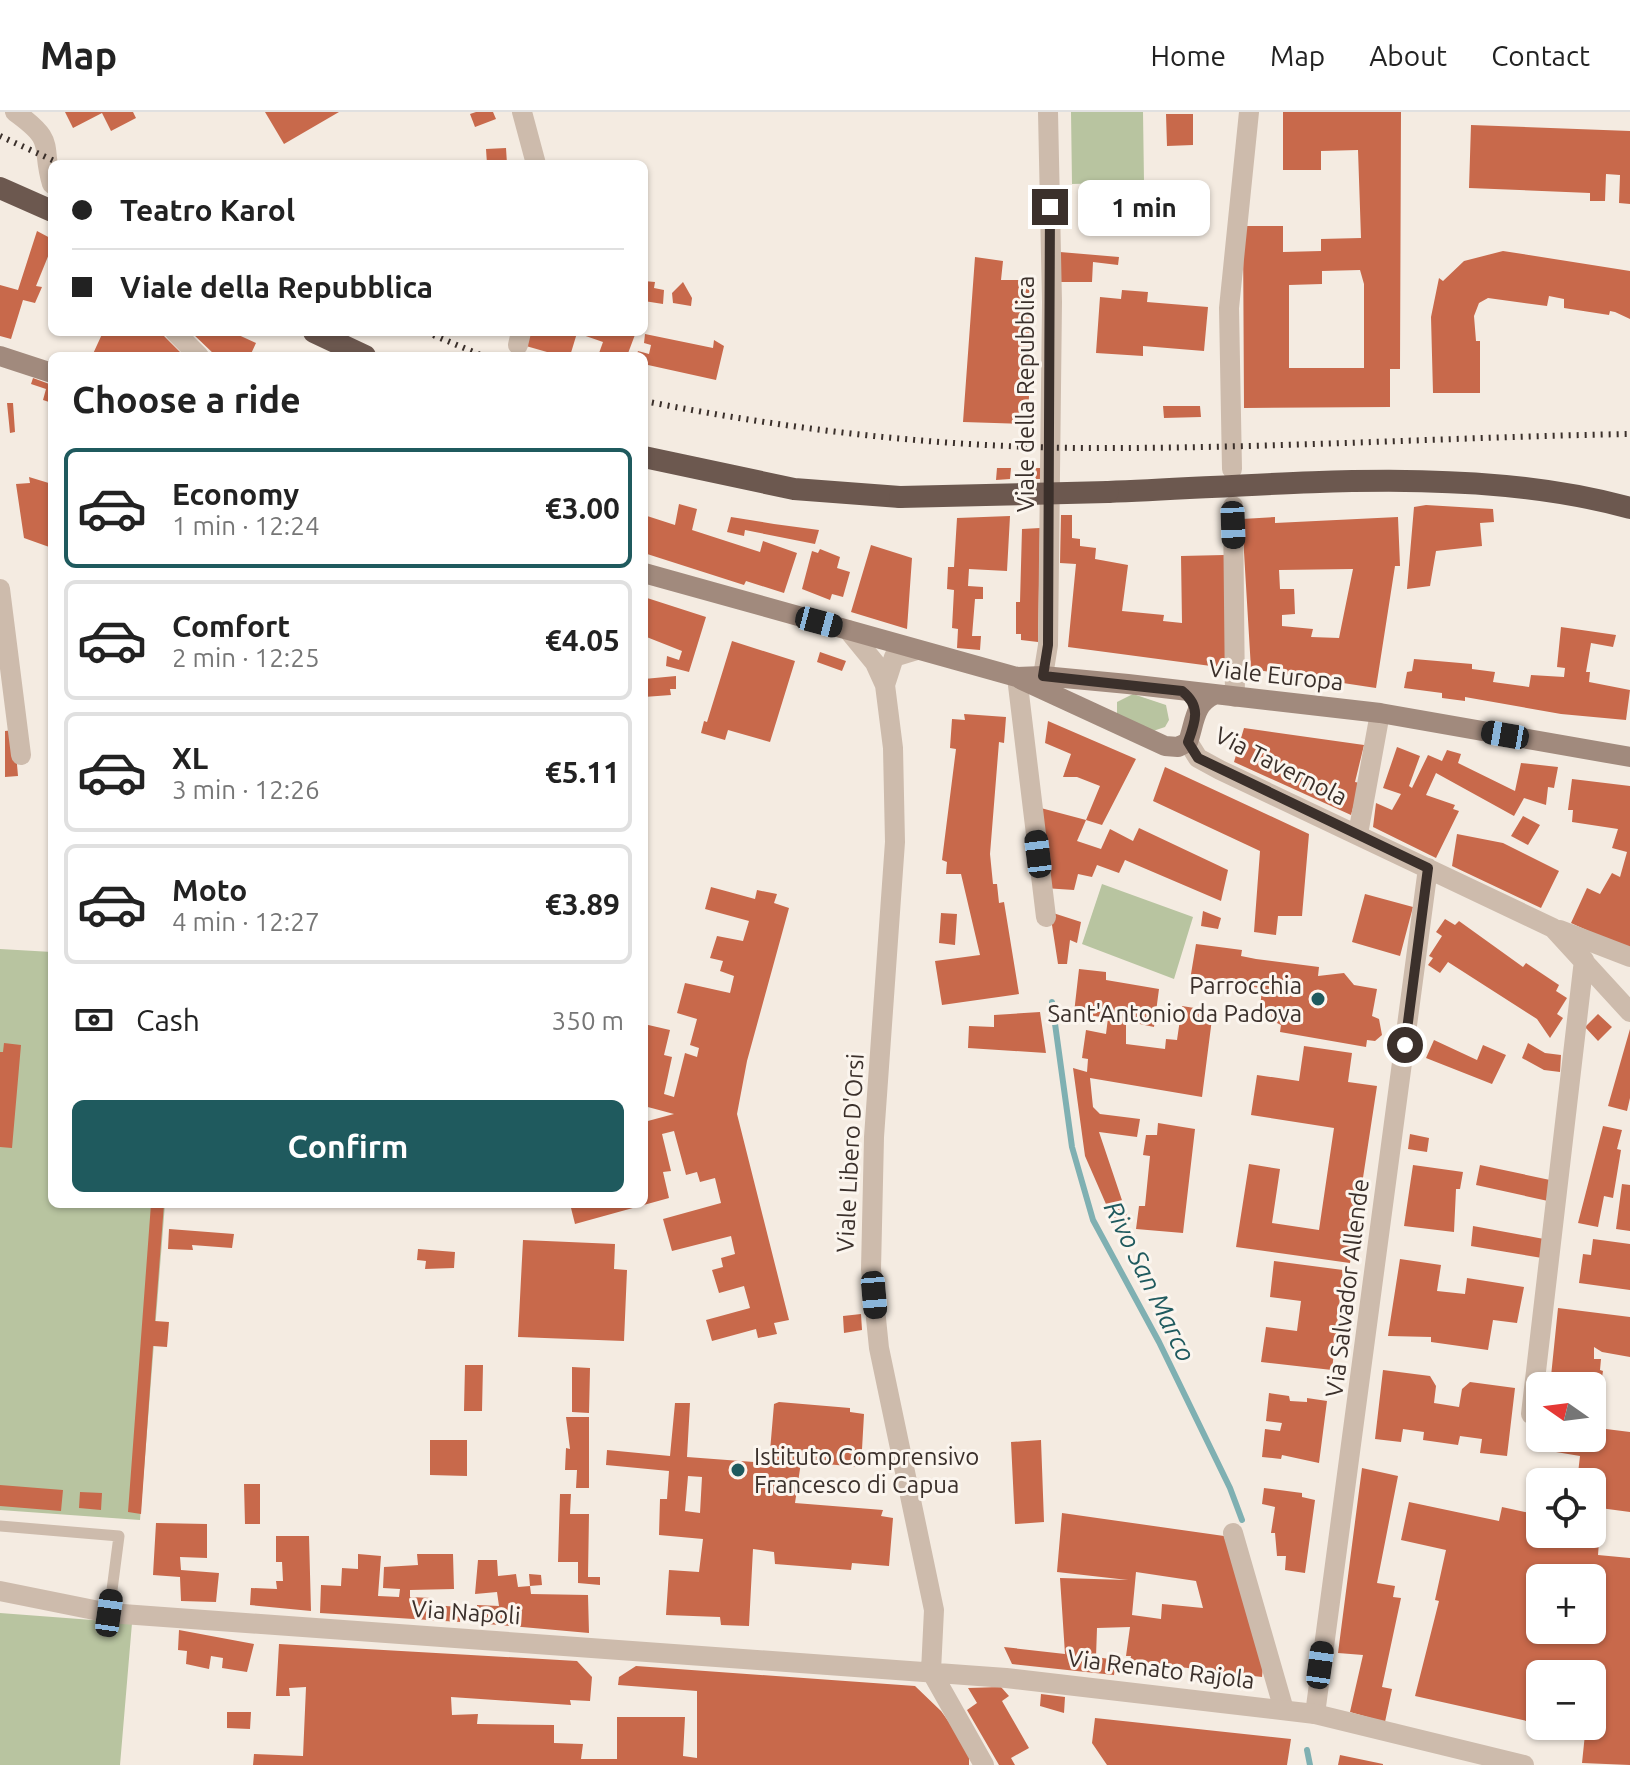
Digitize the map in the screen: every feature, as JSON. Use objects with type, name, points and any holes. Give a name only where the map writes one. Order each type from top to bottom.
[{"type":"highway","points":[[0,188],[46,209]]},
{"type":"highway","points":[[322,336],[356,352]]},
{"type":"highway","points":[[648,458],[794,489],[900,497],[1418,481],[1539,491],[1630,508]]},
{"type":"main road","points":[[0,356],[48,372]]},
{"type":"main road","points":[[648,574],[917,650]]},
{"type":"main road","name":"Viale Europa","points":[[917,650],[1017,677],[1043,676],[1128,684],[1380,713],[1630,757]]},
{"type":"main road","name":"Via Tavernola","points":[[1017,677],[1165,746],[1178,747],[1188,742]]},
{"type":"main road","points":[[1115,725],[1109,712],[1111,698],[1128,684]]},
{"type":"main road","points":[[1182,691],[1194,700],[1197,708]]},
{"type":"main road","points":[[1188,742],[1197,708],[1202,700],[1214,695]]},
{"type":"street","points":[[15,112],[43,136],[50,160]]},
{"type":"street","points":[[522,112],[535,160]]},
{"type":"street","name":"Viale della Repubblica","points":[[1043,676],[1048,645],[1052,302],[1048,112]]},
{"type":"street","points":[[1232,469],[1229,308],[1249,112]]},
{"type":"street","points":[[179,336],[195,352]]},
{"type":"street","points":[[1233,506],[1235,697]]},
{"type":"street","points":[[0,589],[21,755]]},
{"type":"street","points":[[848,630],[875,663],[885,685]]},
{"type":"street","points":[[885,685],[894,657],[917,650]]},
{"type":"street","points":[[1017,677],[1046,917]]},
{"type":"street","name":"Viale Libero D'Orsi","points":[[885,685],[893,748],[895,842],[874,1137],[871,1269],[879,1348],[934,1610],[931,1671]]},
{"type":"street","points":[[1358,834],[1380,713]]},
{"type":"street","name":"Via Tavernola","points":[[1188,742],[1198,758],[1220,770],[1553,928],[1630,1012]]},
{"type":"street","name":"Via Salvador Allende","points":[[1315,1714],[1428,868]]},
{"type":"street","points":[[1553,928],[1630,957]]},
{"type":"street","points":[[1536,1372],[1584,960]]},
{"type":"street","points":[[1233,1533],[1284,1710]]},
{"type":"street","name":"Via Napoli","points":[[0,1591],[109,1613],[931,1671]]},
{"type":"street","points":[[931,1671],[984,1765]]},
{"type":"street","name":"Via Renato Rajola","points":[[931,1671],[1315,1714],[1524,1765]]},
{"type":"lane","points":[[0,1526],[119,1536],[109,1613]]},
{"type":"green space","points":[[1071,112],[1143,112],[1144,182],[1072,184]]},
{"type":"green space","points":[[1133,694],[1166,705],[1169,720],[1165,727],[1150,732],[1117,714],[1117,702]]},
{"type":"green space","points":[[1102,884],[1193,917],[1174,979],[1082,944]]},
{"type":"green space","points":[[0,949],[48,952],[48,1208],[165,1208],[140,1520],[0,1510]]},
{"type":"green space","points":[[0,1613],[132,1623],[120,1765],[0,1765]]},
{"type":"building","points":[[65,112],[133,112],[136,118],[111,131],[102,113],[73,128]]},
{"type":"building","points":[[265,112],[339,112],[284,144]]},
{"type":"building","points":[[493,112],[496,119],[475,127],[470,114]]},
{"type":"building","points":[[1283,112],[1401,112],[1400,369],[1390,369],[1390,407],[1244,408],[1243,226],[1283,226],[1283,252],[1321,251],[1321,239],[1361,238],[1358,150],[1321,151],[1321,170],[1283,170]],"holes":[[[1360,270],[1364,284],[1364,368],[1289,368],[1289,285],[1322,284],[1322,271]]]},
{"type":"building","points":[[1166,114],[1193,114],[1193,145],[1167,146]]},
{"type":"building","points":[[1471,125],[1630,131],[1630,204],[1619,203],[1620,175],[1606,174],[1605,201],[1590,201],[1590,193],[1469,188]]},
{"type":"building","points":[[506,148],[507,160],[487,160],[486,149]]},
{"type":"building","points":[[37,231],[48,237],[48,256],[36,286],[42,287],[35,303],[23,300],[11,339],[0,336],[0,285],[18,290]]},
{"type":"building","points":[[1503,251],[1630,271],[1630,319],[1610,311],[1609,315],[1564,308],[1564,299],[1549,296],[1547,306],[1488,298],[1479,303],[1474,316],[1476,341],[1480,341],[1480,393],[1433,393],[1431,317],[1439,278],[1443,281],[1464,261]]},
{"type":"building","points":[[1060,252],[1119,257],[1118,265],[1093,262],[1092,282],[1061,282]]},
{"type":"building","points":[[975,257],[1003,261],[1001,280],[1033,280],[1028,424],[963,422]]},
{"type":"building","points":[[648,281],[655,282],[654,288],[664,290],[663,304],[648,302]]},
{"type":"building","points":[[683,282],[692,298],[691,306],[673,303],[672,293]]},
{"type":"building","points":[[1122,290],[1148,292],[1147,302],[1208,307],[1204,351],[1143,346],[1143,356],[1096,353],[1100,297],[1121,299]]},
{"type":"building","points":[[648,335],[713,348],[714,340],[724,346],[716,380],[648,365],[651,345],[644,343]]},
{"type":"building","points":[[101,336],[164,336],[180,352],[94,352]]},
{"type":"building","points":[[195,336],[241,336],[256,343],[252,352],[212,352]]},
{"type":"building","points":[[529,336],[576,336],[571,352],[547,352],[526,346]]},
{"type":"building","points":[[586,336],[634,336],[628,352],[599,352],[603,342]]},
{"type":"building","points":[[33,378],[48,384],[48,402],[43,400],[46,389],[31,384]]},
{"type":"building","points":[[7,403],[13,403],[15,432],[10,433]]},
{"type":"building","points":[[1163,406],[1200,406],[1201,417],[1164,418]]},
{"type":"building","points":[[997,468],[1011,468],[1010,479],[996,480]]},
{"type":"building","points":[[1025,468],[1041,468],[1040,479],[1025,479]]},
{"type":"building","points":[[29,477],[48,483],[48,547],[24,538],[16,484],[30,483]]},
{"type":"building","points":[[679,504],[697,509],[692,530],[760,552],[763,541],[797,553],[784,593],[746,581],[744,585],[648,554],[648,516],[675,525]]},
{"type":"building","points":[[1414,507],[1493,509],[1494,522],[1480,523],[1482,546],[1436,551],[1430,586],[1407,589]]},
{"type":"building","points":[[1061,515],[1072,515],[1072,538],[1080,539],[1080,546],[1096,548],[1095,559],[1128,565],[1122,611],[1164,615],[1163,621],[1182,623],[1181,556],[1224,555],[1226,668],[1068,647],[1076,564],[1060,563]]},
{"type":"building","points":[[1010,516],[1007,571],[969,569],[968,586],[983,587],[983,599],[975,599],[972,636],[981,636],[980,650],[957,648],[958,629],[952,628],[954,590],[947,589],[948,567],[954,567],[957,518]]},
{"type":"building","points":[[731,517],[819,530],[815,544],[745,530],[744,536],[727,532]]},
{"type":"building","points":[[1275,517],[1275,523],[1398,517],[1400,566],[1395,566],[1376,688],[1251,669],[1242,519]],"holes":[[[1353,569],[1339,638],[1311,637],[1313,629],[1282,626],[1282,615],[1295,614],[1294,589],[1280,589],[1279,570]]]},
{"type":"building","points":[[1040,528],[1038,642],[1021,640],[1021,634],[1016,634],[1016,602],[1020,602],[1022,529]]},
{"type":"building","points":[[871,545],[912,558],[907,629],[851,612]]},
{"type":"building","points":[[820,549],[840,557],[837,568],[850,572],[843,597],[832,594],[830,600],[802,589],[812,551],[818,553]]},
{"type":"building","points":[[648,598],[706,617],[689,672],[666,666],[667,656],[679,660],[682,651],[648,638]]},
{"type":"building","points":[[1561,627],[1616,635],[1613,647],[1591,643],[1586,672],[1590,672],[1589,682],[1630,690],[1626,720],[1561,714],[1465,697],[1465,701],[1442,698],[1442,693],[1404,688],[1414,659],[1472,664],[1472,669],[1495,672],[1493,682],[1529,687],[1531,675],[1564,677],[1565,668],[1557,667]]},
{"type":"building","points":[[732,641],[795,661],[770,742],[728,730],[725,740],[701,733]]},
{"type":"building","points":[[820,652],[846,661],[842,671],[817,662]]},
{"type":"building","points":[[676,676],[676,689],[670,689],[671,695],[648,697],[648,679]]},
{"type":"building","points":[[964,714],[1006,717],[1004,743],[999,742],[990,854],[993,884],[997,884],[999,903],[1004,902],[1019,994],[942,1005],[935,961],[980,955],[961,874],[946,874],[947,862],[942,860],[956,749],[950,748],[952,719],[965,720]]},
{"type":"building","points":[[1048,721],[1136,759],[1102,825],[1086,820],[1100,786],[1077,777],[1063,777],[1071,754],[1045,743]]},
{"type":"building","points":[[1244,728],[1364,745],[1355,782],[1360,783],[1351,815],[1234,762]]},
{"type":"building","points":[[14,730],[18,776],[5,777],[5,731]]},
{"type":"building","points":[[1397,747],[1420,756],[1409,786],[1412,788],[1428,755],[1442,761],[1447,750],[1461,754],[1458,763],[1515,791],[1521,763],[1558,767],[1554,788],[1548,787],[1546,805],[1524,798],[1514,816],[1436,773],[1426,795],[1455,805],[1453,809],[1459,811],[1436,858],[1373,827],[1376,803],[1392,810],[1401,794],[1383,788]]},
{"type":"building","points":[[1165,767],[1309,834],[1302,916],[1278,916],[1276,935],[1254,932],[1260,851],[1153,801]]},
{"type":"building","points":[[1572,779],[1630,786],[1630,950],[1571,923],[1587,888],[1600,894],[1612,873],[1620,877],[1627,852],[1612,848],[1618,829],[1572,822],[1573,810],[1568,810]]},
{"type":"building","points":[[1037,807],[1086,820],[1077,841],[1101,849],[1110,829],[1133,841],[1139,828],[1228,870],[1221,901],[1125,860],[1119,873],[1097,865],[1092,877],[1078,874],[1074,890],[1044,888]]},
{"type":"building","points":[[1523,816],[1540,825],[1528,845],[1511,836]]},
{"type":"building","points":[[1457,834],[1503,843],[1559,871],[1541,908],[1452,866]]},
{"type":"building","points":[[711,887],[755,899],[757,890],[777,894],[774,903],[789,908],[747,1061],[737,1114],[789,1320],[774,1323],[777,1334],[758,1338],[756,1329],[712,1341],[706,1320],[750,1308],[744,1286],[719,1293],[712,1270],[723,1267],[721,1258],[735,1254],[731,1236],[672,1251],[663,1219],[721,1203],[715,1178],[700,1182],[697,1172],[686,1175],[674,1131],[662,1134],[671,1171],[663,1172],[669,1198],[648,1204],[648,1121],[674,1114],[648,1107],[648,1025],[670,1030],[664,1055],[672,1057],[664,1094],[674,1097],[685,1053],[697,1057],[699,1048],[690,1045],[697,1019],[677,1013],[685,983],[730,993],[734,976],[720,971],[723,961],[710,958],[717,936],[743,941],[749,921],[705,909]]},
{"type":"building","points":[[1365,894],[1413,907],[1400,956],[1352,942]]},
{"type":"building","points":[[1203,911],[1221,918],[1218,929],[1201,926]]},
{"type":"building","points":[[1050,912],[1081,922],[1077,943],[1070,940],[1067,964],[1058,964]]},
{"type":"building","points":[[941,913],[957,914],[955,945],[939,943]]},
{"type":"building","points":[[1445,919],[1455,925],[1459,921],[1523,967],[1526,963],[1559,985],[1556,991],[1567,998],[1557,1014],[1563,1018],[1550,1038],[1537,1019],[1448,962],[1440,973],[1428,965],[1433,958],[1429,956],[1442,936],[1436,932]]},
{"type":"building","name":"Parrocchia Sant'Antonio da Padova","points":[[1196,944],[1242,950],[1241,956],[1256,959],[1319,967],[1318,976],[1344,973],[1354,985],[1377,989],[1372,1016],[1379,1019],[1382,1035],[1375,1041],[1367,1040],[1366,1047],[1280,1032],[1281,1025],[1271,1020],[1272,1010],[1260,1009],[1262,988],[1190,980]]},
{"type":"building","points":[[1079,969],[1106,972],[1106,980],[1159,989],[1154,1027],[1126,1021],[1126,1044],[1165,1049],[1166,1039],[1177,1040],[1182,1006],[1213,1011],[1202,1097],[1090,1078],[1093,1107],[1100,1114],[1140,1119],[1137,1137],[1099,1132],[1129,1221],[1116,1227],[1085,1156],[1073,1068],[1087,1072],[1088,1059],[1082,1058],[1086,1030],[1106,1034],[1108,1018],[1074,1013]]},
{"type":"building","points":[[1040,1012],[1046,1053],[968,1048],[969,1026],[994,1027],[994,1015]]},
{"type":"building","points":[[1598,1014],[1612,1027],[1598,1041],[1585,1027]]},
{"type":"building","points":[[1630,1029],[1630,1098],[1627,1111],[1608,1106]]},
{"type":"building","points":[[1434,1040],[1477,1060],[1483,1045],[1506,1055],[1492,1084],[1426,1058]]},
{"type":"building","points":[[4,1043],[21,1045],[12,1148],[0,1147],[0,1052],[3,1052]]},
{"type":"building","points":[[1528,1043],[1545,1053],[1561,1055],[1560,1072],[1544,1070],[1522,1058]]},
{"type":"building","points":[[1304,1046],[1352,1053],[1348,1082],[1377,1086],[1350,1263],[1236,1247],[1249,1164],[1280,1169],[1272,1223],[1319,1230],[1334,1128],[1251,1115],[1257,1075],[1299,1081]]},
{"type":"building","points":[[1158,1123],[1195,1129],[1183,1233],[1136,1229],[1139,1206],[1145,1206],[1150,1156],[1143,1155],[1146,1135],[1157,1135]]},
{"type":"building","points":[[1603,1126],[1622,1130],[1617,1149],[1621,1150],[1613,1198],[1604,1196],[1598,1227],[1578,1223]]},
{"type":"building","points":[[1410,1134],[1429,1138],[1427,1152],[1408,1149]]},
{"type":"building","points":[[1413,1165],[1463,1172],[1460,1189],[1456,1189],[1454,1232],[1404,1226]]},
{"type":"building","points":[[1480,1165],[1550,1180],[1548,1201],[1476,1185]]},
{"type":"building","points":[[1622,1184],[1630,1185],[1630,1231],[1616,1229]]},
{"type":"building","points":[[151,1208],[164,1208],[155,1321],[169,1322],[167,1347],[153,1346],[141,1514],[128,1512]]},
{"type":"building","points":[[571,1208],[633,1208],[575,1224]]},
{"type":"building","points":[[1473,1226],[1544,1239],[1542,1258],[1471,1246]]},
{"type":"building","points":[[169,1229],[234,1234],[232,1248],[192,1245],[193,1250],[168,1249]]},
{"type":"building","points":[[1593,1239],[1630,1244],[1630,1290],[1579,1283],[1583,1254],[1591,1255]]},
{"type":"building","points":[[523,1240],[615,1244],[614,1269],[627,1270],[624,1341],[518,1337]]},
{"type":"building","points":[[418,1249],[455,1252],[454,1268],[425,1269],[426,1261],[417,1260]]},
{"type":"building","points":[[1400,1259],[1441,1265],[1437,1291],[1465,1294],[1467,1278],[1524,1287],[1517,1323],[1493,1320],[1488,1350],[1431,1342],[1431,1337],[1388,1336]]},
{"type":"building","points":[[1274,1261],[1343,1270],[1332,1370],[1261,1362],[1266,1327],[1297,1331],[1301,1301],[1270,1297]]},
{"type":"building","points":[[1558,1308],[1630,1317],[1630,1357],[1602,1352],[1594,1347],[1594,1359],[1601,1359],[1600,1370],[1603,1372],[1551,1372]]},
{"type":"building","points":[[861,1314],[862,1330],[844,1333],[843,1316]]},
{"type":"building","points":[[465,1365],[483,1365],[482,1411],[464,1411]]},
{"type":"building","points":[[572,1367],[590,1368],[589,1413],[572,1412]]},
{"type":"building","points":[[1383,1370],[1430,1376],[1436,1386],[1434,1403],[1459,1407],[1462,1389],[1470,1382],[1515,1388],[1507,1456],[1480,1453],[1482,1439],[1460,1436],[1458,1445],[1423,1440],[1424,1432],[1403,1429],[1401,1442],[1375,1439]]},
{"type":"building","points":[[1269,1393],[1289,1396],[1290,1401],[1307,1402],[1307,1398],[1327,1401],[1319,1463],[1282,1455],[1281,1459],[1262,1457],[1265,1429],[1280,1431],[1282,1423],[1266,1421]]},
{"type":"building","points":[[675,1403],[690,1403],[687,1457],[769,1463],[774,1404],[850,1408],[850,1412],[864,1414],[861,1467],[801,1462],[795,1503],[883,1510],[881,1516],[893,1518],[889,1566],[852,1563],[851,1570],[775,1564],[774,1552],[753,1549],[749,1626],[721,1625],[720,1617],[666,1615],[669,1570],[699,1572],[703,1539],[659,1535],[660,1499],[667,1499],[669,1471],[606,1465],[607,1450],[670,1456]],"holes":[[[688,1476],[702,1477],[700,1513],[685,1511]]]},
{"type":"building","points":[[566,1417],[589,1417],[589,1488],[576,1488],[577,1470],[565,1470],[566,1448],[570,1449]]},
{"type":"building","points":[[1606,1429],[1630,1432],[1630,1512],[1606,1509],[1606,1468],[1579,1468],[1580,1456],[1556,1452],[1606,1452]]},
{"type":"building","points":[[430,1440],[467,1440],[467,1476],[430,1475]]},
{"type":"building","points":[[1041,1440],[1044,1522],[1015,1524],[1011,1442]]},
{"type":"building","points":[[1362,1468],[1398,1476],[1377,1583],[1395,1586],[1393,1597],[1401,1598],[1382,1687],[1392,1689],[1385,1722],[1350,1712],[1363,1655],[1338,1653]]},
{"type":"building","points":[[244,1484],[260,1484],[260,1524],[245,1524]]},
{"type":"building","points":[[0,1485],[63,1490],[61,1511],[0,1506]]},
{"type":"building","points":[[1264,1488],[1302,1493],[1302,1497],[1315,1500],[1305,1573],[1285,1570],[1286,1556],[1277,1556],[1275,1533],[1271,1533],[1275,1507],[1262,1504]]},
{"type":"building","points":[[80,1492],[102,1493],[101,1510],[79,1508]]},
{"type":"building","points":[[560,1494],[571,1494],[570,1514],[589,1514],[588,1577],[600,1577],[600,1585],[578,1583],[578,1562],[558,1562]]},
{"type":"building","points":[[1409,1502],[1499,1521],[1502,1507],[1526,1512],[1526,1548],[1599,1548],[1598,1555],[1630,1558],[1630,1765],[1582,1763],[1584,1740],[1606,1740],[1606,1660],[1526,1660],[1526,1721],[1415,1696],[1439,1601],[1435,1600],[1446,1550],[1401,1540]]},
{"type":"building","points":[[1062,1513],[1224,1536],[1264,1655],[1262,1677],[1130,1661],[1131,1656],[1126,1656],[1130,1627],[1097,1628],[1096,1657],[1116,1660],[1114,1675],[1012,1664],[1004,1647],[1065,1654],[1060,1578],[1128,1580],[1057,1572]],"holes":[[[1136,1572],[1196,1581],[1203,1608],[1162,1604],[1161,1619],[1132,1615]]]},
{"type":"building","points":[[156,1523],[207,1524],[207,1558],[180,1557],[181,1570],[219,1573],[216,1602],[181,1601],[180,1577],[153,1575]]},
{"type":"building","points":[[276,1536],[309,1536],[311,1611],[250,1605],[251,1588],[277,1589],[276,1581],[283,1581],[282,1562],[276,1562]]},
{"type":"building","points":[[358,1554],[381,1556],[378,1596],[399,1597],[400,1589],[383,1588],[384,1567],[418,1565],[417,1554],[453,1554],[454,1589],[410,1590],[410,1597],[431,1598],[430,1605],[461,1607],[460,1622],[320,1613],[321,1585],[341,1586],[342,1568],[358,1569]]},
{"type":"building","points":[[478,1560],[497,1560],[498,1576],[516,1574],[518,1587],[530,1586],[531,1594],[588,1595],[589,1633],[476,1623],[477,1605],[499,1606],[497,1592],[475,1594]]},
{"type":"building","points":[[529,1574],[541,1575],[542,1585],[530,1586]]},
{"type":"building","points":[[179,1630],[254,1644],[247,1672],[222,1668],[223,1658],[211,1656],[209,1669],[186,1664],[187,1651],[178,1650]]},
{"type":"building","points":[[279,1644],[577,1661],[592,1677],[590,1701],[570,1700],[571,1705],[451,1697],[452,1715],[478,1714],[477,1724],[554,1725],[554,1743],[583,1744],[581,1759],[617,1759],[617,1717],[685,1717],[683,1756],[697,1758],[697,1691],[618,1685],[619,1677],[636,1666],[915,1686],[941,1711],[956,1732],[969,1757],[969,1765],[253,1765],[254,1754],[303,1756],[306,1687],[289,1688],[290,1696],[276,1696]]},
{"type":"building","points":[[1001,1687],[1009,1696],[1002,1701],[1029,1748],[1011,1758],[1015,1765],[999,1765],[967,1710],[977,1703],[968,1688]]},
{"type":"building","points":[[1041,1694],[1065,1697],[1064,1713],[1040,1706]]},
{"type":"building","points":[[227,1712],[251,1712],[250,1729],[227,1728]]},
{"type":"building","points":[[1095,1718],[1291,1739],[1287,1765],[1107,1765],[1092,1743]]},
{"type":"building","points":[[1340,1755],[1383,1764],[1383,1765],[1338,1765]]},
{"type":"waterway","name":"Rivo San Marco","points":[[1052,1002],[1072,1147],[1093,1220],[1159,1342],[1230,1488],[1242,1520]]},
{"type":"waterway","name":"Rivo San Marco","points":[[1307,1750],[1310,1765]]},
{"type":"railway","points":[[0,136],[52,160]]},
{"type":"railway","points":[[436,336],[474,352]]},
{"type":"railway","points":[[648,402],[759,421],[875,436],[1050,447],[1238,446],[1630,434]]},
{"type":"place","name":"Parrocchia Sant'Antonio da Padova","points":[[1318,999]]},
{"type":"place","name":"Istituto Comprensivo Francesco di Capua","points":[[738,1470]]},
{"type":"route","points":[[1050,207],[1052,302],[1048,645],[1043,676],[1182,691],[1194,700],[1197,708],[1188,742],[1198,758],[1428,868],[1405,1045]]}]
